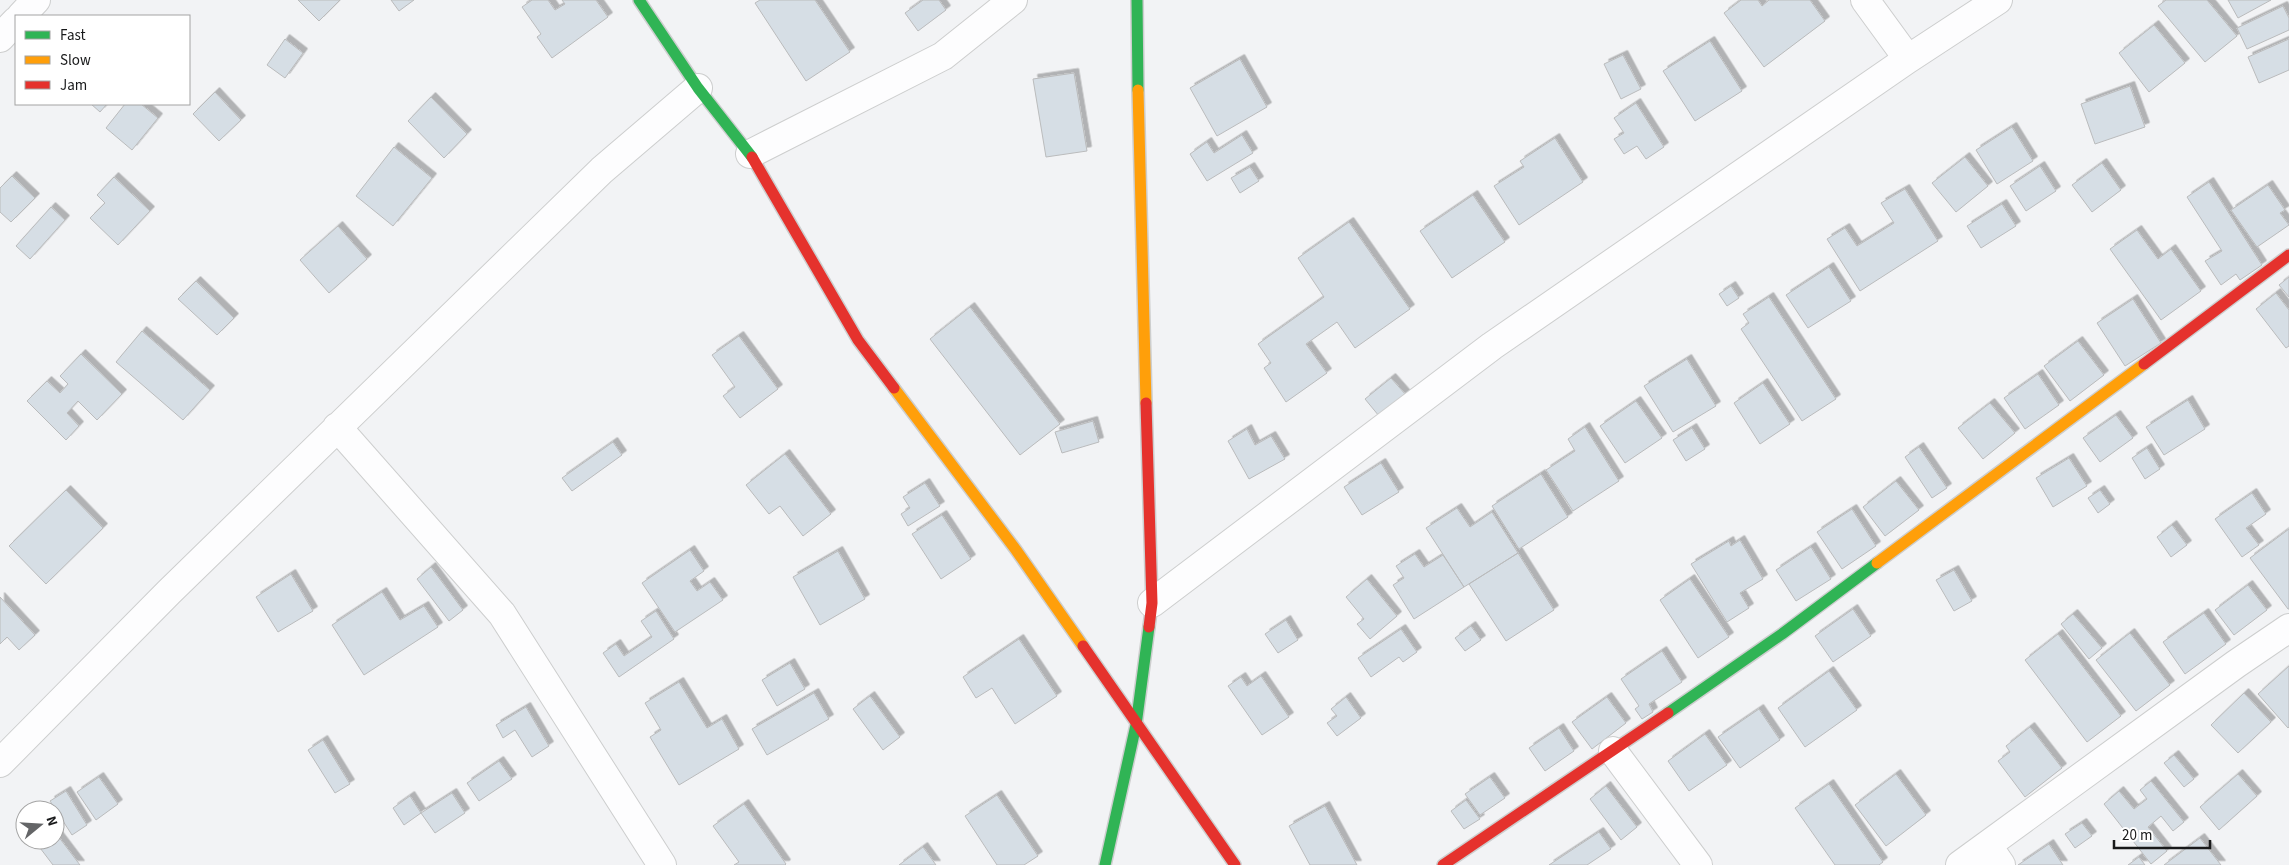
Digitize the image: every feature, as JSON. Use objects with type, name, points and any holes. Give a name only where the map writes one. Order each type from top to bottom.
[{"type":"street","points":[[22,15],[36,0]]},
{"type":"street","points":[[639,0],[698,88],[750,154],[858,340],[1016,550],[1235,865]]},
{"type":"street","points":[[750,154],[943,56],[1013,0]]},
{"type":"street","points":[[1105,865],[1136,725],[1152,603],[1138,152],[1137,0]]},
{"type":"street","points":[[1865,0],[1908,59]]},
{"type":"street","points":[[1152,603],[1492,346],[1908,59],[1998,0]]},
{"type":"street","points":[[0,38],[15,22]]},
{"type":"street","points":[[0,763],[169,592],[602,170],[698,88]]},
{"type":"street","points":[[1443,865],[1613,751],[1782,634],[2289,255]]},
{"type":"street","points":[[337,427],[502,614],[662,865]]},
{"type":"street","points":[[1960,865],[1995,856],[2236,664],[2289,628]]},
{"type":"street","points":[[1613,751],[1698,865]]},
{"type":"building","points":[[298,0],[340,0],[319,21]]},
{"type":"building","points":[[391,0],[414,0],[399,11]]},
{"type":"building","points":[[532,0],[548,0],[555,10],[565,4],[562,0],[596,0],[608,17],[552,58],[537,37],[541,34],[522,7]]},
{"type":"building","points":[[760,0],[815,0],[850,52],[806,81],[755,3]]},
{"type":"building","points":[[923,0],[939,0],[946,10],[918,31],[905,13]]},
{"type":"building","points":[[1741,0],[1758,0],[1762,6],[1769,0],[1810,0],[1825,21],[1764,67],[1724,13]]},
{"type":"building","points":[[2166,0],[2207,0],[2237,36],[2205,62],[2158,6]]},
{"type":"building","points":[[2228,0],[2271,0],[2238,18]]},
{"type":"building","points":[[2283,6],[2289,18],[2289,30],[2247,49],[2237,28]]},
{"type":"building","points":[[2154,25],[2185,63],[2149,92],[2119,53]]},
{"type":"building","points":[[285,39],[303,53],[285,78],[267,65]]},
{"type":"building","points":[[2289,39],[2289,70],[2259,83],[2248,57]]},
{"type":"building","points":[[1710,41],[1742,91],[1695,121],[1663,71]]},
{"type":"building","points":[[1623,55],[1641,89],[1621,99],[1604,64]]},
{"type":"building","points":[[1240,59],[1267,107],[1217,136],[1190,88]]},
{"type":"building","points":[[1074,73],[1087,151],[1046,157],[1033,79]]},
{"type":"building","points":[[2130,86],[2145,127],[2095,144],[2081,104]]},
{"type":"building","points":[[215,92],[241,120],[219,141],[193,114]]},
{"type":"building","points":[[431,97],[467,134],[444,158],[408,121]]},
{"type":"building","points":[[1636,103],[1664,147],[1646,159],[1637,146],[1624,154],[1614,139],[1624,133],[1614,118]]},
{"type":"building","points":[[92,105],[106,105],[100,112]]},
{"type":"building","points":[[124,105],[142,105],[158,118],[132,150],[106,128]]},
{"type":"building","points":[[2012,127],[2033,161],[1997,184],[1976,150]]},
{"type":"building","points":[[1242,135],[1253,153],[1207,181],[1190,154],[1207,142],[1214,153]]},
{"type":"building","points":[[1555,138],[1583,182],[1519,225],[1494,186],[1524,167],[1520,161]]},
{"type":"building","points":[[394,147],[432,178],[393,226],[356,196]]},
{"type":"building","points":[[1965,157],[1988,186],[1956,212],[1932,183]]},
{"type":"building","points":[[2102,163],[2121,190],[2092,212],[2072,185]]},
{"type":"building","points":[[2040,166],[2056,191],[2026,211],[2010,186]]},
{"type":"building","points":[[1250,167],[1259,181],[1240,193],[1231,178]]},
{"type":"building","points":[[12,176],[35,198],[11,222],[0,212],[0,188]]},
{"type":"building","points":[[114,177],[150,211],[118,245],[90,218],[105,203],[97,195]]},
{"type":"building","points":[[2209,182],[2262,265],[2240,280],[2236,274],[2221,285],[2205,261],[2222,251],[2187,197]]},
{"type":"building","points":[[2268,185],[2285,210],[2280,213],[2289,225],[2257,247],[2231,210]]},
{"type":"building","points":[[1905,189],[1938,241],[1860,291],[1827,239],[1845,228],[1857,246],[1894,223],[1881,203]]},
{"type":"building","points":[[1473,195],[1505,242],[1452,278],[1420,231]]},
{"type":"building","points":[[2002,204],[2016,226],[1981,248],[1967,226]]},
{"type":"building","points":[[51,207],[65,220],[30,259],[16,246]]},
{"type":"building","points":[[1349,222],[1410,309],[1355,348],[1337,322],[1306,344],[1327,373],[1286,402],[1264,368],[1271,363],[1258,344],[1324,297],[1298,258]]},
{"type":"building","points":[[338,226],[367,259],[329,293],[300,260]]},
{"type":"building","points":[[2137,230],[2158,259],[2171,249],[2201,291],[2161,320],[2110,249]]},
{"type":"building","points":[[1829,267],[1851,301],[1808,328],[1786,295]]},
{"type":"building","points":[[2289,277],[2289,297],[2279,285]]},
{"type":"building","points":[[196,281],[234,318],[217,335],[178,299]]},
{"type":"building","points":[[1731,286],[1739,298],[1727,306],[1719,294]]},
{"type":"building","points":[[2276,293],[2289,310],[2289,346],[2286,348],[2256,309]]},
{"type":"building","points":[[1769,297],[1836,399],[1802,421],[1741,329],[1749,323],[1743,314]]},
{"type":"building","points":[[2133,299],[2161,343],[2125,366],[2097,323]]},
{"type":"building","points":[[970,307],[1060,424],[1020,455],[930,339]]},
{"type":"building","points":[[142,331],[210,390],[183,420],[116,362]]},
{"type":"building","points":[[739,336],[778,389],[740,418],[723,396],[735,387],[712,355]]},
{"type":"building","points":[[2078,341],[2104,375],[2070,401],[2044,366]]},
{"type":"building","points":[[81,354],[122,394],[97,420],[78,401],[67,413],[79,426],[66,440],[27,401],[47,381],[60,393],[68,384],[60,376]]},
{"type":"building","points":[[1687,359],[1716,406],[1673,432],[1644,386]]},
{"type":"building","points":[[2038,374],[2059,405],[2025,429],[2004,398]]},
{"type":"building","points":[[1391,378],[1406,395],[1379,416],[1365,399]]},
{"type":"building","points":[[1763,383],[1790,424],[1760,444],[1734,403]]},
{"type":"building","points":[[2188,400],[2205,429],[2164,455],[2146,427]]},
{"type":"building","points":[[1636,401],[1662,438],[1625,463],[1600,426]]},
{"type":"building","points":[[1990,403],[2015,433],[1983,459],[1958,428]]},
{"type":"building","points":[[2116,415],[2133,438],[2100,462],[2083,438]]},
{"type":"building","points":[[1093,421],[1099,442],[1062,453],[1055,432]]},
{"type":"building","points":[[1585,427],[1619,481],[1573,511],[1546,470],[1575,451],[1568,439]]},
{"type":"building","points":[[1692,428],[1705,449],[1686,461],[1673,440]]},
{"type":"building","points":[[1247,429],[1255,445],[1271,436],[1285,459],[1249,479],[1228,441]]},
{"type":"building","points":[[613,442],[622,455],[572,491],[562,478]]},
{"type":"building","points":[[1919,447],[1947,488],[1932,498],[1905,457]]},
{"type":"building","points":[[2147,448],[2160,469],[2145,479],[2132,458]]},
{"type":"building","points":[[785,454],[831,514],[803,536],[780,506],[769,514],[746,485]]},
{"type":"building","points":[[2069,458],[2087,486],[2053,507],[2036,478]]},
{"type":"building","points":[[1381,463],[1399,492],[1362,515],[1344,487]]},
{"type":"building","points":[[1541,474],[1568,517],[1519,549],[1492,506]]},
{"type":"building","points":[[1896,481],[1919,510],[1885,536],[1863,507]]},
{"type":"building","points":[[925,483],[940,506],[908,526],[901,514],[910,508],[903,497]]},
{"type":"building","points":[[66,490],[103,528],[46,584],[9,546]]},
{"type":"building","points":[[2100,490],[2110,504],[2098,513],[2088,498]]},
{"type":"building","points":[[2252,493],[2266,514],[2246,528],[2259,545],[2242,557],[2215,519]]},
{"type":"building","points":[[1457,508],[1470,527],[1492,512],[1518,553],[1464,587],[1426,528]]},
{"type":"building","points":[[1852,509],[1876,546],[1842,569],[1817,532]]},
{"type":"building","points":[[942,515],[971,559],[941,579],[912,534]]},
{"type":"building","points":[[2172,525],[2187,545],[2171,557],[2157,537]]},
{"type":"building","points":[[2289,529],[2289,609],[2288,609],[2250,558]]},
{"type":"building","points":[[1740,540],[1763,579],[1740,593],[1749,608],[1727,622],[1691,564],[1729,541],[1731,546]]},
{"type":"building","points":[[1811,547],[1831,579],[1796,601],[1776,570]]},
{"type":"building","points":[[690,550],[704,571],[690,581],[697,591],[710,582],[723,600],[675,632],[642,583]]},
{"type":"building","points":[[838,551],[865,599],[820,625],[793,577]]},
{"type":"building","points":[[1518,553],[1554,610],[1506,641],[1469,584]]},
{"type":"building","points":[[1415,554],[1424,567],[1443,555],[1464,587],[1414,619],[1393,585],[1404,578],[1396,566]]},
{"type":"building","points":[[431,567],[463,610],[449,621],[417,579]]},
{"type":"building","points":[[1954,570],[1972,601],[1954,611],[1936,580]]},
{"type":"building","points":[[291,574],[313,611],[278,632],[256,597]]},
{"type":"building","points":[[1367,579],[1397,616],[1370,639],[1357,624],[1364,619],[1346,597]]},
{"type":"building","points":[[1690,579],[1729,637],[1698,658],[1660,600]]},
{"type":"building","points":[[2248,585],[2267,610],[2234,635],[2215,610]]},
{"type":"building","points":[[382,592],[400,620],[424,606],[438,627],[364,675],[332,625]]},
{"type":"building","points":[[0,597],[35,635],[19,650],[7,637],[0,644]]},
{"type":"building","points":[[1853,609],[1871,636],[1833,662],[1815,636]]},
{"type":"building","points":[[656,611],[674,639],[619,677],[603,653],[616,644],[624,656],[652,637],[641,621]]},
{"type":"building","points":[[2204,613],[2226,644],[2185,674],[2163,642]]},
{"type":"building","points":[[2073,614],[2102,648],[2089,659],[2061,624]]},
{"type":"building","points":[[1286,620],[1298,640],[1278,653],[1265,634]]},
{"type":"building","points":[[1471,626],[1481,640],[1465,651],[1455,638]]},
{"type":"building","points":[[1401,629],[1417,652],[1403,662],[1399,657],[1371,677],[1358,658]]},
{"type":"building","points":[[2130,633],[2170,685],[2136,711],[2096,660]]},
{"type":"building","points":[[2058,634],[2121,716],[2087,742],[2025,660]]},
{"type":"building","points":[[1019,639],[1057,696],[1015,724],[992,688],[976,698],[963,677]]},
{"type":"building","points":[[1662,651],[1682,682],[1649,704],[1653,712],[1642,719],[1635,709],[1639,706],[1621,679]]},
{"type":"building","points":[[790,663],[805,689],[777,706],[762,680]]},
{"type":"building","points":[[2289,666],[2289,727],[2288,728],[2258,694]]},
{"type":"building","points":[[1829,671],[1857,710],[1805,747],[1778,708]]},
{"type":"building","points":[[1261,676],[1289,717],[1262,735],[1228,686],[1241,677],[1247,686]]},
{"type":"building","points":[[679,682],[707,728],[722,719],[739,749],[679,785],[650,737],[661,730],[645,703]]},
{"type":"building","points":[[814,693],[829,719],[767,755],[752,729]]},
{"type":"building","points":[[2244,693],[2271,722],[2238,753],[2211,725]]},
{"type":"building","points":[[870,696],[900,737],[883,750],[853,709]]},
{"type":"building","points":[[1346,697],[1361,718],[1337,736],[1327,723],[1337,716],[1331,709]]},
{"type":"building","points":[[1607,697],[1626,723],[1592,749],[1572,722]]},
{"type":"building","points":[[526,707],[549,746],[532,757],[515,730],[503,738],[496,725]]},
{"type":"building","points":[[1759,709],[1780,740],[1740,768],[1718,737]]},
{"type":"building","points":[[2030,727],[2062,768],[2025,797],[1998,761],[2010,752],[2006,746]]},
{"type":"building","points":[[1559,728],[1574,751],[1545,771],[1529,748]]},
{"type":"building","points":[[1705,734],[1727,765],[1689,791],[1668,761]]},
{"type":"building","points":[[323,740],[350,784],[335,793],[308,750]]},
{"type":"building","points":[[2174,755],[2194,779],[2184,787],[2164,763]]},
{"type":"building","points":[[499,761],[512,779],[479,801],[467,783]]},
{"type":"building","points":[[1896,774],[1926,815],[1886,846],[1855,805]]},
{"type":"building","points":[[2238,774],[2257,796],[2219,830],[2200,807]]},
{"type":"building","points":[[99,777],[118,804],[96,820],[77,792]]},
{"type":"building","points":[[1490,777],[1505,798],[1480,815],[1465,794]]},
{"type":"building","points":[[2151,781],[2184,822],[2173,831],[2161,816],[2148,827],[2167,851],[2151,864],[2104,804],[2119,791],[2134,809],[2147,799],[2140,790]]},
{"type":"building","points":[[1829,784],[1883,862],[1879,865],[1835,865],[1795,808]]},
{"type":"building","points":[[1606,786],[1637,827],[1621,840],[1590,799]]},
{"type":"building","points":[[66,791],[87,825],[72,835],[65,824],[65,800],[52,800]]},
{"type":"building","points":[[452,793],[465,813],[435,833],[421,813]]},
{"type":"building","points":[[997,795],[1038,856],[1024,865],[997,865],[965,816]]},
{"type":"building","points":[[410,796],[421,813],[404,825],[393,808]]},
{"type":"building","points":[[1466,800],[1480,819],[1464,829],[1451,811]]},
{"type":"building","points":[[744,804],[785,865],[734,865],[739,862],[713,826]]},
{"type":"building","points":[[1325,806],[1357,865],[1310,865],[1289,826]]},
{"type":"building","points":[[2082,823],[2092,836],[2075,848],[2065,834]]},
{"type":"building","points":[[1599,832],[1611,849],[1587,865],[1549,865]]},
{"type":"building","points":[[2200,838],[2221,865],[2164,865]]},
{"type":"building","points":[[2049,844],[2063,865],[2018,865]]},
{"type":"building","points":[[65,845],[80,865],[53,865],[42,850],[65,850]]},
{"type":"building","points":[[923,847],[936,865],[899,865]]},
{"type":"building","points":[[2139,857],[2145,865],[2128,865]]},
{"type":"traffic: fast","points":[[639,0],[698,88],[752,157]]},
{"type":"traffic: fast","points":[[1137,0],[1138,90]]},
{"type":"traffic: fast","points":[[1668,713],[1782,634],[1877,563]]},
{"type":"traffic: fast","points":[[1105,865],[1136,725],[1149,627]]},
{"type":"traffic: slow","points":[[1138,90],[1146,403]]},
{"type":"traffic: slow","points":[[1877,563],[2144,364]]},
{"type":"traffic: slow","points":[[894,388],[1016,550],[1083,646]]},
{"type":"traffic: jam","points":[[752,157],[858,340],[894,388]]},
{"type":"traffic: jam","points":[[2144,364],[2289,255]]},
{"type":"traffic: jam","points":[[1146,403],[1152,603],[1149,627]]},
{"type":"traffic: jam","points":[[1083,646],[1235,865]]},
{"type":"traffic: jam","points":[[1443,865],[1668,713]]}]
